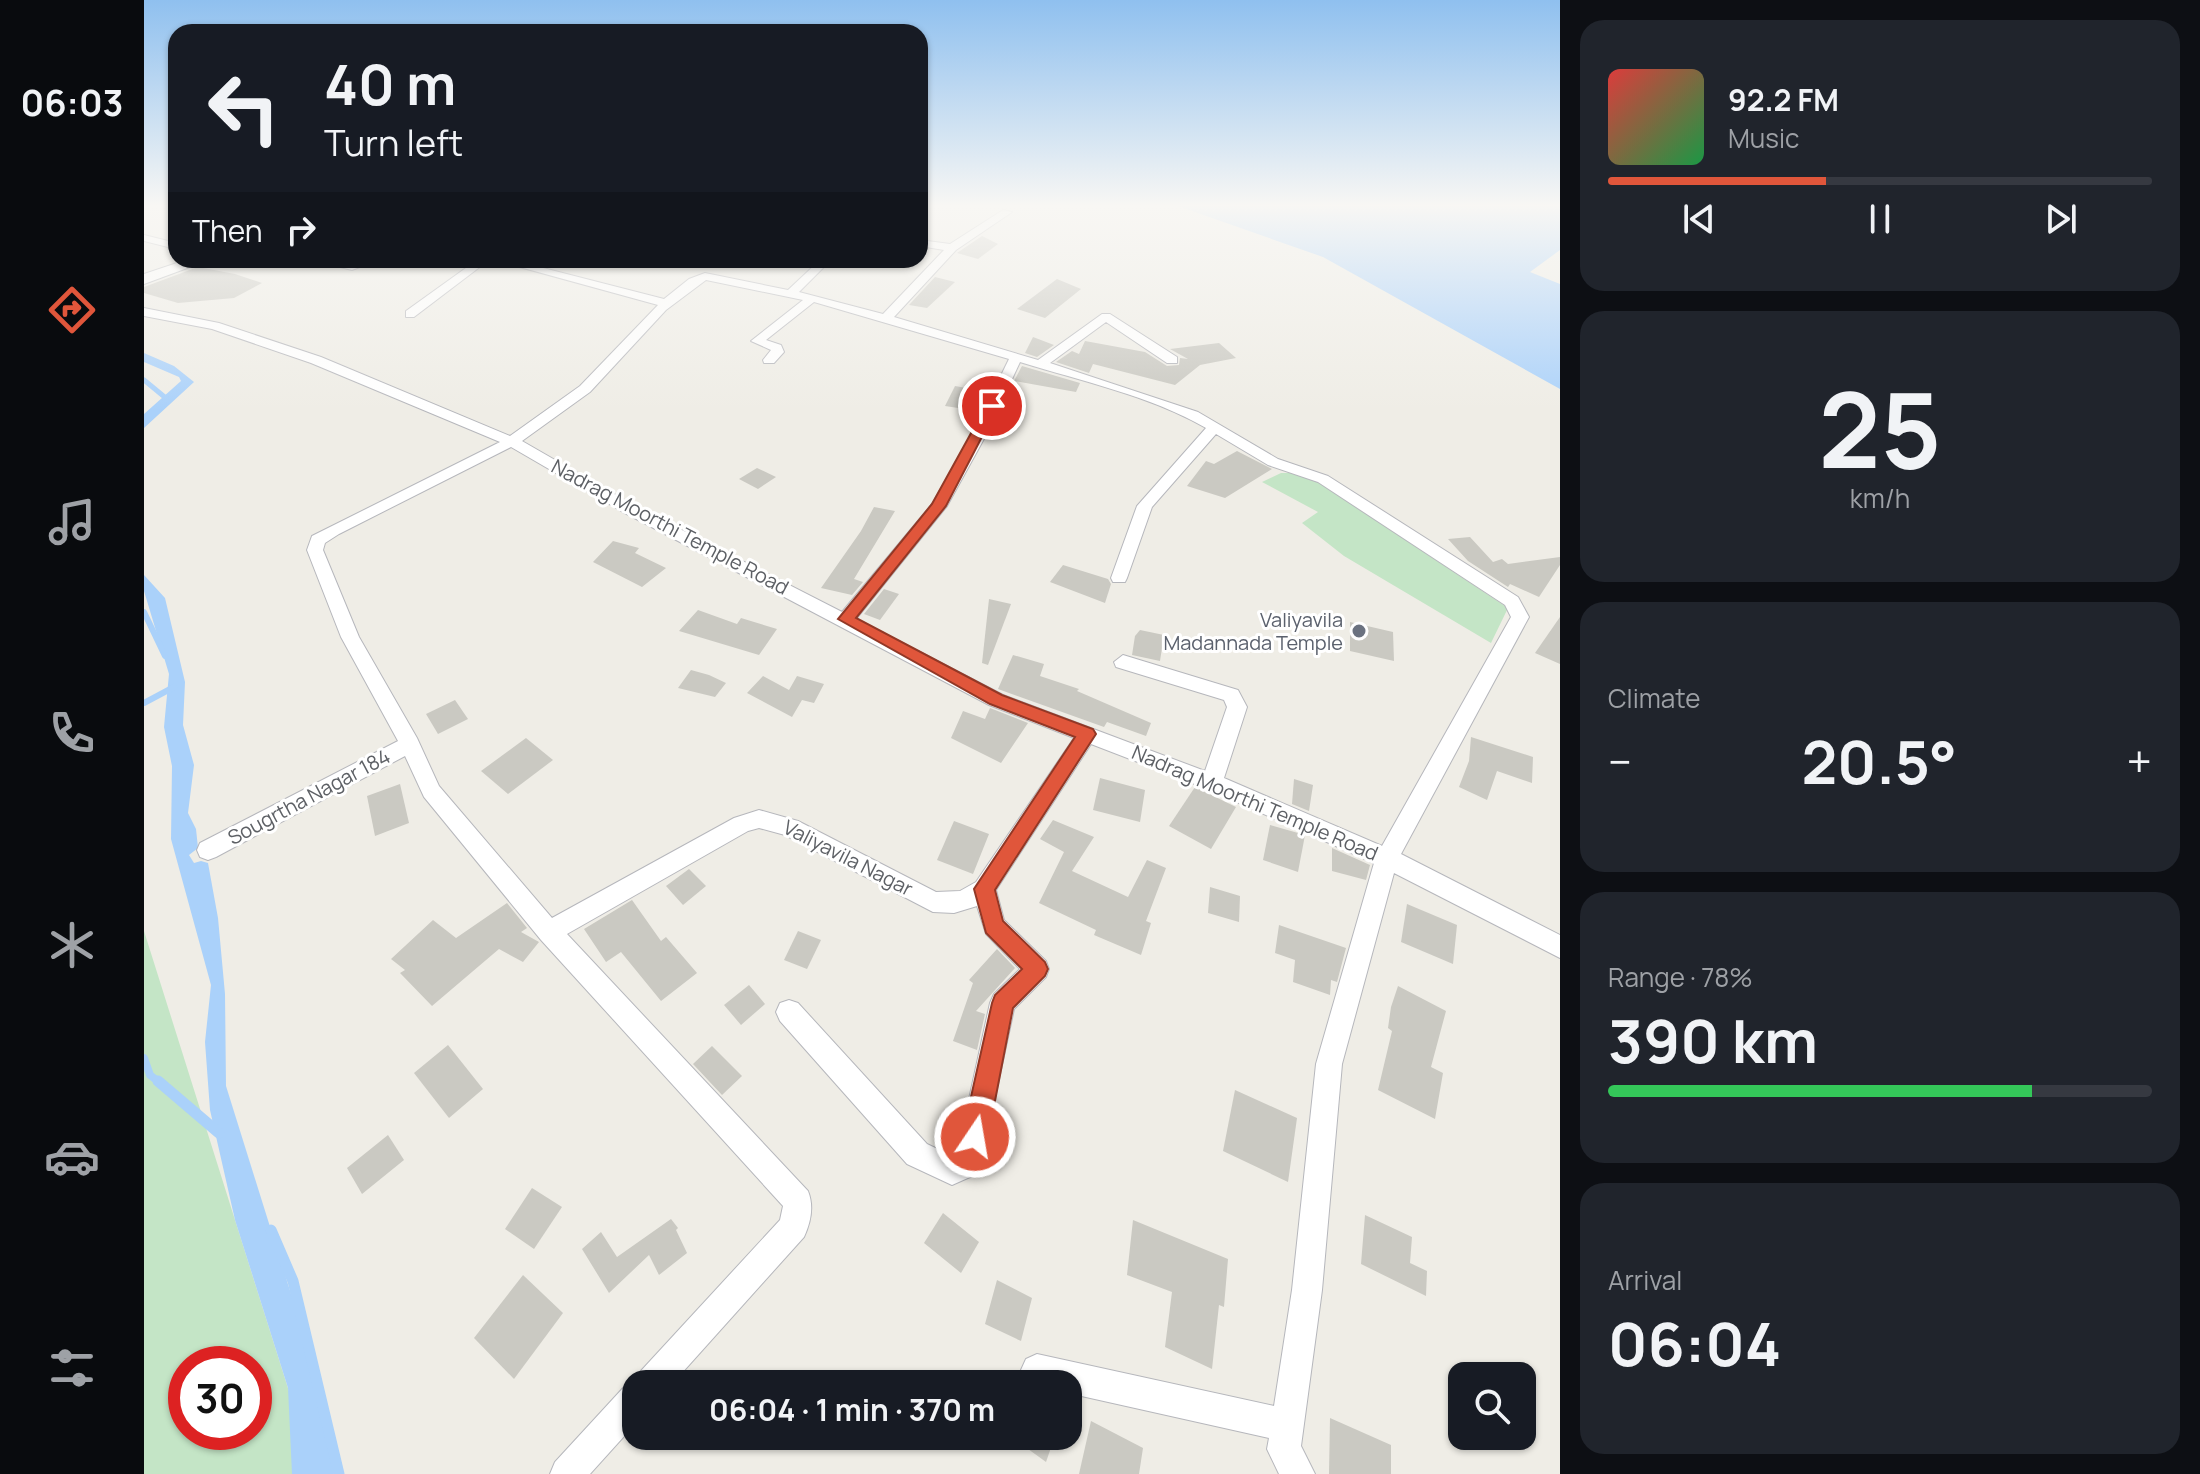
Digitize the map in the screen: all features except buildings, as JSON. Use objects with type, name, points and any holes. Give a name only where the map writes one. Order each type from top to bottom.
[{"type":"street","points":[[410,314],[464,274]]},
{"type":"street","points":[[552,274],[668,304]]},
{"type":"street","name":"Nadrag Moorthi Temple Road","points":[[410,744],[350,637],[315,550],[318,540],[513,442],[584,389],[682,290],[706,274]]},
{"type":"street","name":"Nadrag Moorthi Temple Road","points":[[144,312],[215,326],[316,360],[513,442],[629,509],[846,619],[996,700],[1212,782],[1387,858],[1520,617],[1512,601],[1323,479],[1273,462],[1193,415],[1126,391],[886,318],[716,274]]},
{"type":"street","points":[[791,293],[811,274]]},
{"type":"street","points":[[886,318],[928,274]]},
{"type":"street","points":[[769,360],[778,352],[777,348],[757,341],[812,298]]},
{"type":"street","points":[[1039,365],[1106,317],[1172,360]]},
{"type":"street","points":[[846,619],[939,506],[978,437],[1016,358]]},
{"type":"street","points":[[1119,578],[1145,506],[1214,428]]},
{"type":"street","points":[[1123,662],[1231,695],[1236,701],[1237,707],[1212,782]]},
{"type":"street","points":[[789,1012],[917,1154],[952,1171],[969,1163],[1003,1003],[1037,969],[994,926],[984,889],[1087,734]]},
{"type":"street","points":[[410,744],[431,791],[549,932],[798,1201],[794,1227],[663,1370]]},
{"type":"street","name":"Sougrtha Nagar 184","points":[[208,850],[410,744]]},
{"type":"street","name":"Valiyavila Nagar","points":[[549,932],[742,824],[759,819],[790,827],[933,902],[953,905],[970,900],[984,889]]},
{"type":"street","points":[[1298,1474],[1284,1449],[1309,1275],[1329,1064],[1387,858],[1560,947]]},
{"type":"street","points":[[1082,1380],[1287,1425]]},
{"type":"street","points":[[567,1474],[622,1414]]},
{"type":"green space","points":[[1281,473],[1299,473],[1315,480],[1508,608],[1491,643],[1344,556],[1302,523],[1318,512],[1262,482]]},
{"type":"green space","points":[[144,931],[315,1474],[144,1474]]},
{"type":"water","points":[[1353,274],[1534,274],[1560,284],[1560,389]]},
{"type":"water","points":[[144,353],[174,366],[194,382],[144,428],[144,414],[181,381],[179,377],[144,362]]},
{"type":"water","points":[[144,575],[165,598],[185,682],[183,725],[194,765],[188,813],[196,829],[198,848],[189,855],[194,863],[208,863],[218,918],[225,994],[226,1086],[312,1361],[334,1474],[292,1474],[288,1388],[235,1220],[210,1110],[205,1042],[211,985],[171,839],[172,766],[164,727],[169,674],[144,591]]},
{"type":"waterway","points":[[144,380],[167,399],[164,402]]},
{"type":"waterway","points":[[144,612],[165,656]]},
{"type":"waterway","points":[[144,703],[174,687]]},
{"type":"waterway","points":[[144,1058],[150,1075],[160,1083]]},
{"type":"waterway","points":[[158,1081],[219,1133]]},
{"type":"waterway","points":[[271,1230],[293,1281],[339,1474]]},
{"type":"place","name":"Valiyavila Madannada Temple","points":[[1359,631]]},
{"type":"route","points":[[975,1137],[1003,1003],[1037,969],[994,926],[984,889],[1087,734],[996,700],[846,619],[939,506],[992,406]]}]
